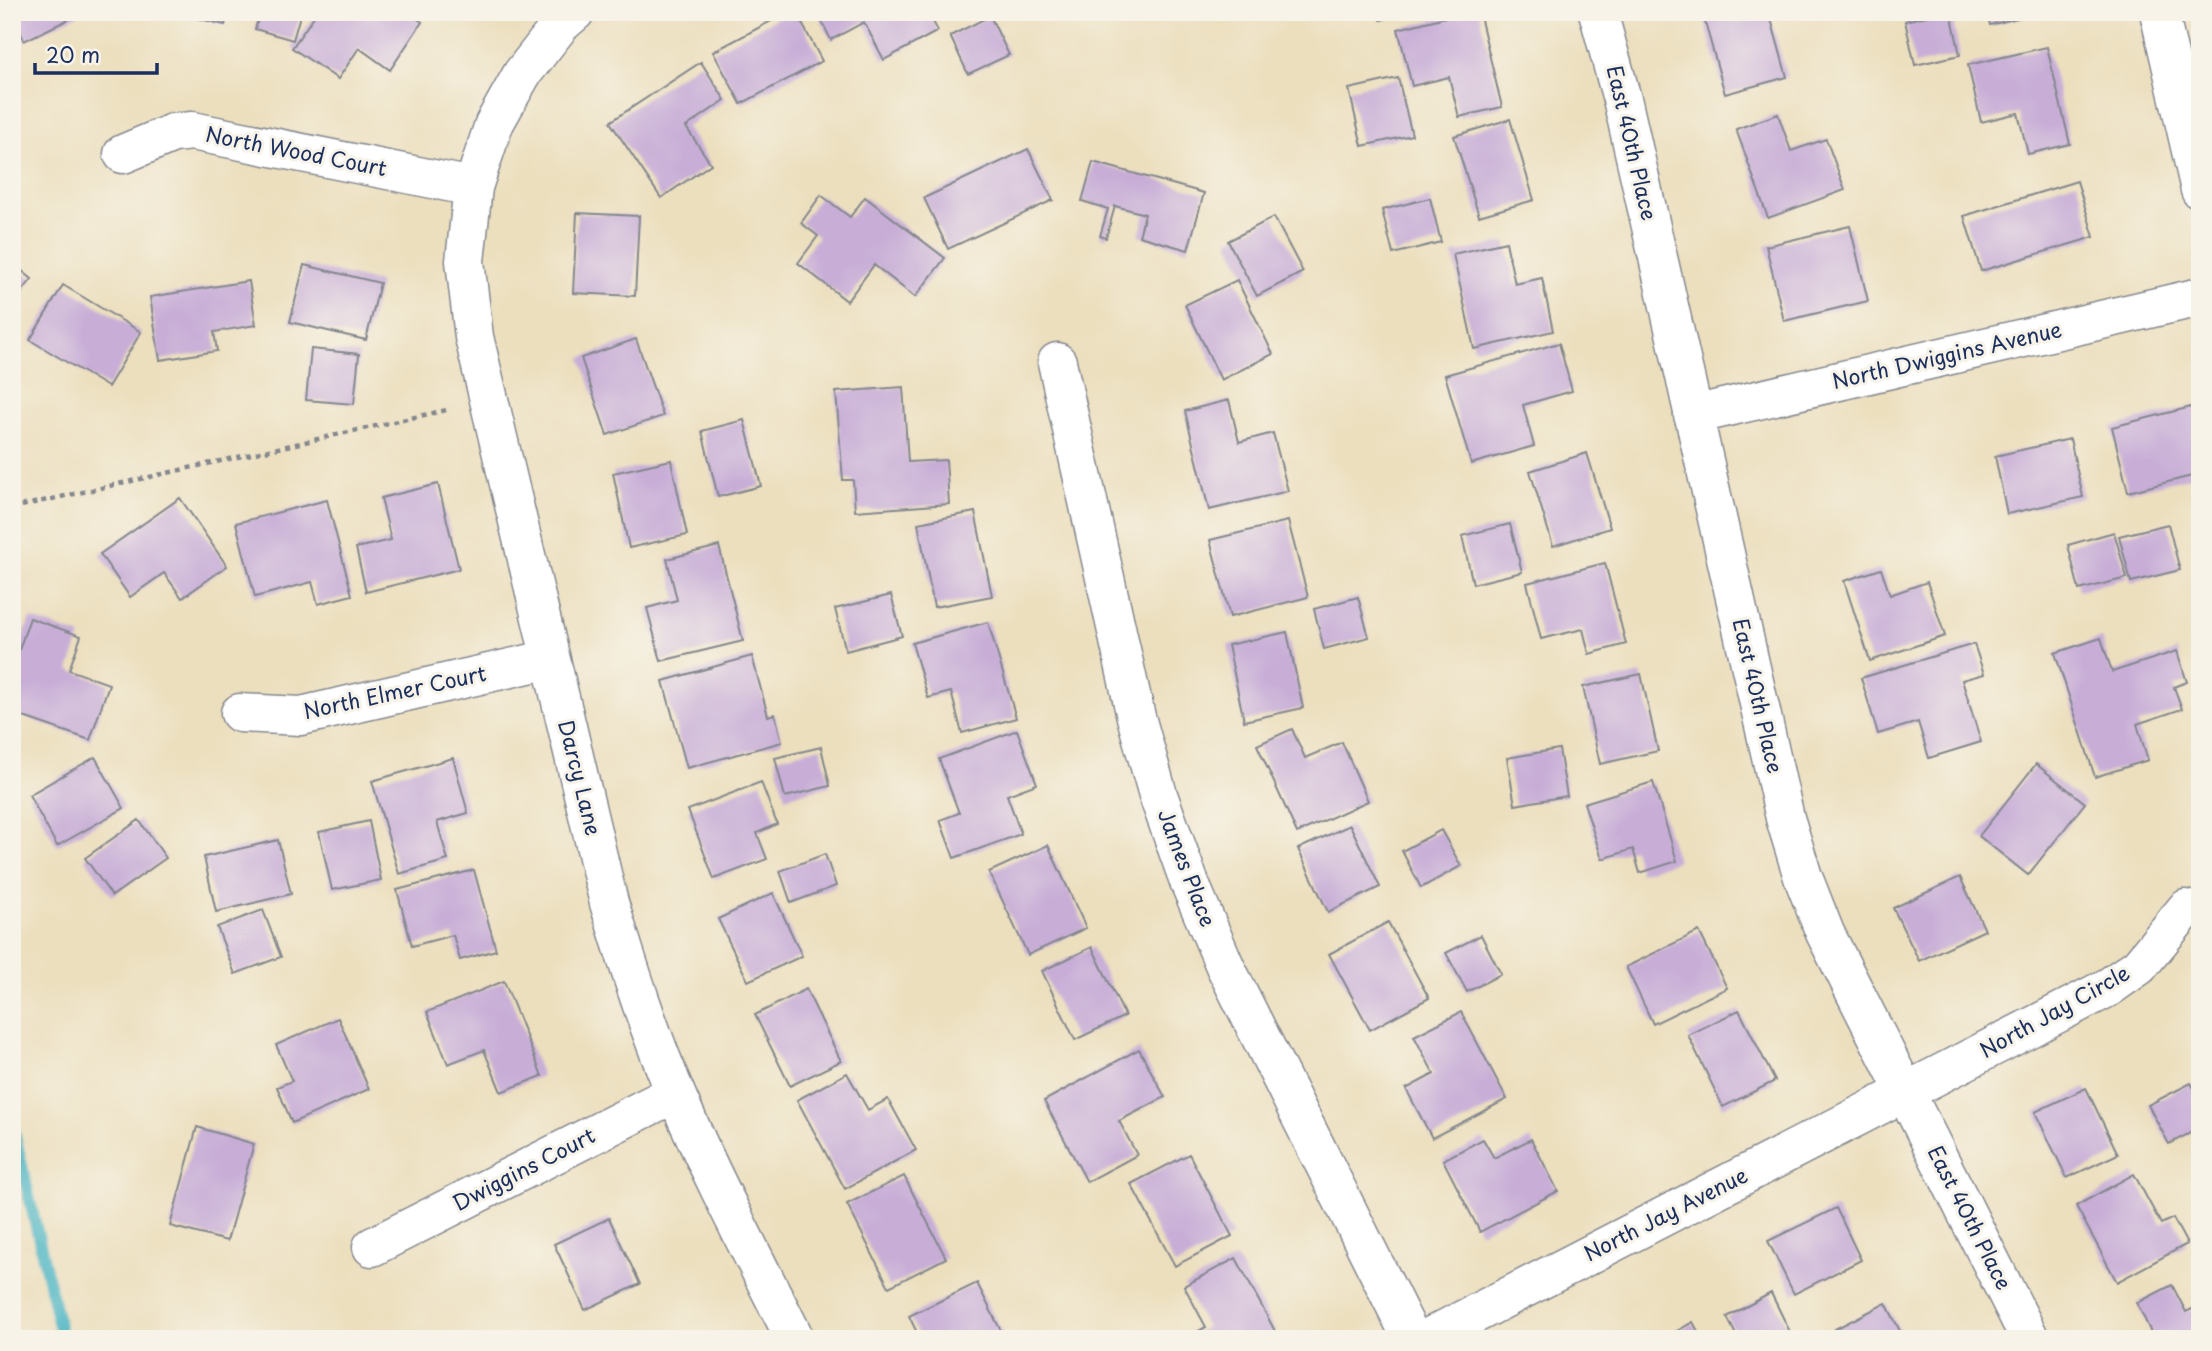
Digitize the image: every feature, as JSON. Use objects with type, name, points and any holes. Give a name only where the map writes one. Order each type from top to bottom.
[{"type":"street","name":"Darcy Lane","points":[[575,12],[561,24],[522,74],[494,124],[473,187],[465,261],[474,337],[609,903],[653,1038],[675,1093],[706,1162],[795,1339]]},
{"type":"street","name":"East 40th Place","points":[[1598,12],[1623,103],[1786,818],[1803,877],[1825,933],[2030,1339]]},
{"type":"street","points":[[2159,12],[2200,190]]},
{"type":"street","name":"North Wood Court","points":[[123,154],[173,133],[192,131],[473,187]]},
{"type":"street","name":"North Dwiggins Avenue","points":[[1693,415],[2200,297]]},
{"type":"street","name":"James Place","points":[[1057,362],[1136,717],[1158,795],[1190,884],[1224,966],[1412,1339]]},
{"type":"street","name":"North Elmer Court","points":[[240,713],[302,716],[550,659]]},
{"type":"street","name":"North Jay Circle","points":[[1906,1092],[2116,982],[2138,966],[2186,909]]},
{"type":"street","name":"North Jay Avenue","points":[[1426,1339],[1906,1092]]},
{"type":"street","name":"Dwiggins Court","points":[[372,1247],[675,1093]]},
{"type":"path","points":[[12,508],[489,400]]},
{"type":"building","points":[[12,12],[84,12],[24,41]]},
{"type":"building","points":[[172,12],[228,12],[225,25]]},
{"type":"building","points":[[260,12],[301,12],[293,40],[255,29]]},
{"type":"building","points":[[317,12],[408,12],[422,22],[390,70],[359,48],[338,79],[292,48]]},
{"type":"building","points":[[788,12],[796,12],[822,61],[741,104],[713,52]]},
{"type":"building","points":[[817,12],[928,12],[938,31],[884,60],[864,22],[831,40]]},
{"type":"building","points":[[1379,12],[1405,12],[1405,13],[1381,20]]},
{"type":"building","points":[[1465,12],[1479,12],[1502,107],[1459,117],[1449,77],[1412,86],[1398,29]]},
{"type":"building","points":[[1713,12],[1769,12],[1787,77],[1725,94],[1703,15]]},
{"type":"building","points":[[1951,12],[1960,55],[1915,65],[1905,21]]},
{"type":"building","points":[[1987,12],[2037,12],[2037,13],[1990,25]]},
{"type":"building","points":[[990,16],[1009,55],[968,74],[950,36]]},
{"type":"building","points":[[2047,47],[2070,144],[2028,154],[2018,113],[1981,122],[1968,65]]},
{"type":"building","points":[[701,62],[725,100],[686,127],[711,164],[661,198],[610,122]]},
{"type":"building","points":[[1398,78],[1412,135],[1362,146],[1349,89]]},
{"type":"building","points":[[1778,114],[1791,151],[1826,139],[1845,190],[1768,218],[1736,129]]},
{"type":"building","points":[[1510,119],[1534,200],[1479,216],[1454,136]]},
{"type":"building","points":[[1028,149],[1053,200],[948,249],[924,198]]},
{"type":"building","points":[[1093,162],[1204,193],[1188,250],[1139,236],[1145,214],[1115,206],[1106,238],[1100,236],[1108,209],[1082,201]]},
{"type":"building","points":[[2077,181],[2094,237],[1981,271],[1964,216]]},
{"type":"building","points":[[821,195],[850,217],[865,197],[945,258],[915,297],[874,265],[847,301],[798,263],[818,236],[801,223]]},
{"type":"building","points":[[1430,198],[1441,242],[1393,254],[1382,210]]},
{"type":"building","points":[[577,213],[639,216],[635,296],[573,293]]},
{"type":"building","points":[[1274,217],[1303,272],[1257,296],[1228,241]]},
{"type":"building","points":[[1850,226],[1868,301],[1784,321],[1766,246]]},
{"type":"building","points":[[1506,242],[1515,284],[1542,278],[1553,331],[1474,349],[1453,254]]},
{"type":"building","points":[[12,263],[32,279],[12,304]]},
{"type":"building","points":[[304,265],[380,283],[366,340],[290,322]]},
{"type":"building","points":[[1237,280],[1273,354],[1221,380],[1185,305]]},
{"type":"building","points":[[249,281],[256,325],[214,332],[217,351],[160,360],[150,297]]},
{"type":"building","points":[[63,285],[141,332],[108,387],[30,340]]},
{"type":"building","points":[[636,339],[663,416],[607,435],[581,358]]},
{"type":"building","points":[[1559,343],[1572,391],[1523,405],[1534,446],[1471,464],[1445,375]]},
{"type":"building","points":[[311,349],[359,354],[354,404],[306,400]]},
{"type":"building","points":[[903,387],[908,462],[946,460],[949,504],[855,511],[853,480],[843,480],[836,392]]},
{"type":"building","points":[[1229,400],[1239,442],[1273,433],[1288,491],[1209,510],[1185,411]]},
{"type":"building","points":[[2195,406],[2200,427],[2200,474],[2128,492],[2112,427]]},
{"type":"building","points":[[744,420],[761,486],[718,497],[702,431]]},
{"type":"building","points":[[2070,439],[2083,497],[2007,514],[1995,456]]},
{"type":"building","points":[[1587,453],[1610,528],[1553,546],[1530,471]]},
{"type":"building","points":[[671,460],[687,535],[629,548],[613,473]]},
{"type":"building","points":[[438,484],[459,569],[366,592],[356,548],[391,540],[381,498]]},
{"type":"building","points":[[180,498],[227,566],[182,598],[164,573],[130,597],[100,554]]},
{"type":"building","points":[[327,500],[352,595],[318,604],[312,582],[255,597],[236,523]]},
{"type":"building","points":[[975,512],[992,596],[934,607],[918,523]]},
{"type":"building","points":[[1288,521],[1308,597],[1230,617],[1210,540]]},
{"type":"building","points":[[1510,524],[1522,572],[1473,584],[1462,536]]},
{"type":"building","points":[[2168,524],[2180,570],[2131,582],[2119,536]]},
{"type":"building","points":[[2114,532],[2127,578],[2079,590],[2068,545]]},
{"type":"building","points":[[719,546],[743,641],[661,661],[647,608],[677,600],[667,559]]},
{"type":"building","points":[[1605,563],[1626,644],[1589,654],[1583,629],[1541,639],[1527,583]]},
{"type":"building","points":[[1881,569],[1890,595],[1927,582],[1945,636],[1870,661],[1844,581]]},
{"type":"building","points":[[891,595],[902,636],[846,651],[835,609]]},
{"type":"building","points":[[1358,597],[1369,637],[1324,649],[1314,609]]},
{"type":"building","points":[[30,618],[81,636],[69,670],[109,684],[90,740],[12,713],[12,670]]},
{"type":"building","points":[[988,622],[1016,718],[962,733],[951,692],[928,698],[912,643]]},
{"type":"building","points":[[1287,632],[1303,708],[1244,721],[1228,645]]},
{"type":"building","points":[[2101,638],[2112,672],[2177,651],[2187,682],[2174,687],[2182,709],[2137,724],[2148,760],[2095,777],[2055,653]]},
{"type":"building","points":[[1974,644],[1984,674],[1962,680],[1981,742],[1929,758],[1918,722],[1878,734],[1861,678]]},
{"type":"building","points":[[752,656],[768,716],[775,714],[782,742],[687,768],[663,681]]},
{"type":"building","points":[[1641,674],[1658,751],[1600,764],[1583,687]]},
{"type":"building","points":[[1292,729],[1305,758],[1342,742],[1368,801],[1297,833],[1257,745]]},
{"type":"building","points":[[1017,730],[1037,784],[1007,795],[1021,834],[954,858],[940,820],[959,813],[939,759]]},
{"type":"building","points":[[821,747],[830,786],[785,797],[775,758]]},
{"type":"building","points":[[1559,749],[1567,796],[1515,805],[1507,758]]},
{"type":"building","points":[[95,757],[124,808],[57,846],[29,795]]},
{"type":"building","points":[[453,758],[468,813],[437,822],[448,860],[399,874],[372,781]]},
{"type":"building","points":[[2036,764],[2085,803],[2028,875],[1979,836]]},
{"type":"building","points":[[761,782],[777,824],[757,833],[767,859],[714,879],[688,810]]},
{"type":"building","points":[[1653,782],[1677,861],[1640,873],[1633,849],[1602,859],[1584,803]]},
{"type":"building","points":[[139,820],[166,858],[112,896],[85,858]]},
{"type":"building","points":[[369,821],[381,880],[332,890],[319,832]]},
{"type":"building","points":[[1350,825],[1380,887],[1328,912],[1298,849]]},
{"type":"building","points":[[1441,830],[1461,866],[1421,888],[1402,851]]},
{"type":"building","points":[[278,840],[291,894],[216,912],[204,857]]},
{"type":"building","points":[[1048,845],[1086,928],[1028,955],[989,872]]},
{"type":"building","points":[[825,854],[836,886],[791,903],[780,871]]},
{"type":"building","points":[[474,870],[496,950],[460,960],[453,935],[412,946],[397,890]]},
{"type":"building","points":[[1960,877],[1985,930],[1919,961],[1893,908]]},
{"type":"building","points":[[773,893],[802,956],[748,981],[718,919]]},
{"type":"building","points":[[263,910],[281,957],[235,974],[217,927]]},
{"type":"building","points":[[1388,922],[1429,998],[1370,1030],[1329,954]]},
{"type":"building","points":[[1699,931],[1727,988],[1653,1024],[1626,967]]},
{"type":"building","points":[[1481,935],[1501,974],[1467,992],[1446,953]]},
{"type":"building","points":[[1092,947],[1125,1016],[1075,1040],[1042,971]]},
{"type":"building","points":[[504,981],[542,1076],[501,1092],[484,1050],[448,1064],[427,1012]]},
{"type":"building","points":[[806,989],[841,1061],[790,1086],[755,1015]]},
{"type":"building","points":[[1739,1010],[1775,1081],[1723,1107],[1688,1035]]},
{"type":"building","points":[[1461,1012],[1507,1099],[1432,1138],[1406,1089],[1434,1074],[1414,1036]]},
{"type":"building","points":[[338,1018],[369,1089],[292,1123],[277,1087],[292,1081],[276,1045]]},
{"type":"building","points":[[1139,1049],[1165,1097],[1119,1121],[1137,1155],[1087,1182],[1044,1101]]},
{"type":"building","points":[[847,1073],[868,1110],[888,1099],[916,1150],[845,1189],[797,1100]]},
{"type":"building","points":[[2191,1083],[2200,1099],[2200,1128],[2169,1144],[2148,1105]]},
{"type":"building","points":[[2086,1088],[2118,1154],[2067,1178],[2035,1112]]},
{"type":"building","points":[[197,1127],[254,1144],[227,1241],[170,1226]]},
{"type":"building","points":[[1483,1139],[1494,1158],[1531,1139],[1558,1191],[1480,1232],[1443,1160]]},
{"type":"building","points":[[1189,1154],[1232,1236],[1175,1266],[1131,1184]]},
{"type":"building","points":[[2134,1174],[2161,1224],[2173,1218],[2187,1244],[2117,1282],[2076,1206]]},
{"type":"building","points":[[904,1176],[946,1258],[889,1287],[847,1204]]},
{"type":"building","points":[[1836,1208],[1861,1260],[1794,1294],[1768,1241]]},
{"type":"building","points":[[609,1218],[640,1284],[585,1310],[554,1244]]},
{"type":"building","points":[[1236,1258],[1275,1331],[1260,1339],[1184,1339],[1206,1327],[1184,1286]]},
{"type":"building","points":[[977,1283],[1005,1339],[920,1339],[909,1316]]},
{"type":"building","points":[[2172,1285],[2186,1312],[2200,1305],[2200,1339],[2154,1339],[2137,1303]]},
{"type":"building","points":[[1771,1293],[1793,1338],[1738,1339],[1727,1317]]},
{"type":"building","points":[[1886,1303],[1904,1339],[1840,1339],[1835,1329]]},
{"type":"building","points":[[1693,1322],[1702,1339],[1663,1339]]},
{"type":"waterway","points":[[12,1123],[62,1339]]}]
